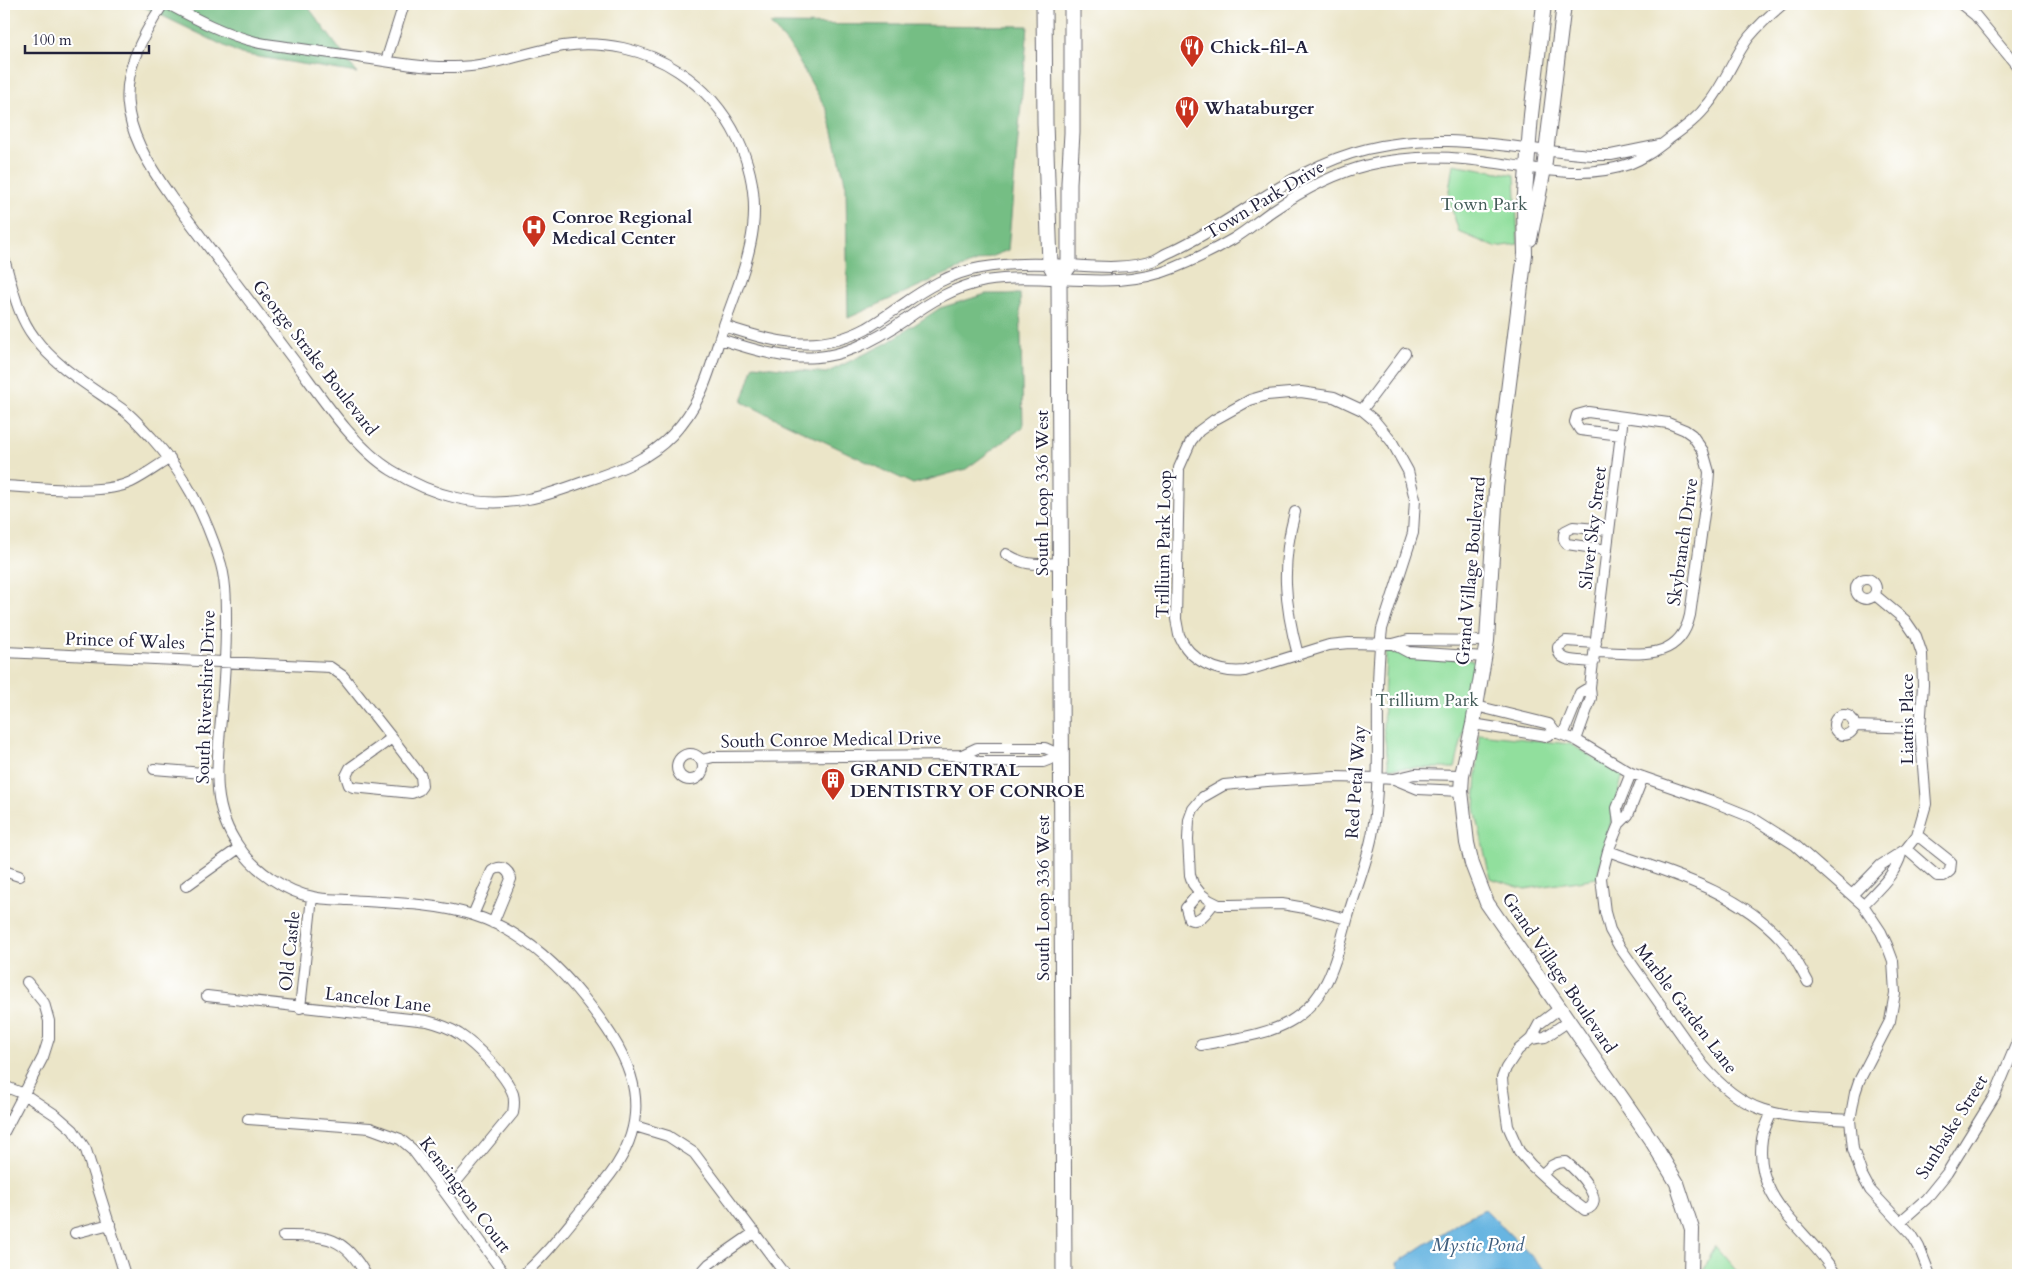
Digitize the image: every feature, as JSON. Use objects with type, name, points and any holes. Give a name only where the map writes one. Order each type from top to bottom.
[{"type":"main road","points":[[1044,4],[1045,124],[1050,264],[1060,280]]},
{"type":"main road","name":"South Loop 336 West","points":[[1064,1275],[1060,280],[1068,266],[1072,133],[1072,4]]},
{"type":"street","name":"George Strake Boulevard","points":[[163,4],[144,34],[130,69],[128,108],[131,125],[138,145],[149,166],[171,197],[333,412],[371,455],[388,469],[428,490],[444,495],[486,502],[529,499],[621,469],[656,449],[671,436],[688,416],[701,394],[748,256],[753,230],[754,206],[751,180],[737,136],[724,115],[708,96],[688,78],[656,59],[631,50],[591,44],[564,46],[495,63],[472,66],[426,66],[257,43],[209,26],[168,4]]},
{"type":"street","points":[[386,61],[404,4]]},
{"type":"street","name":"Town Park Drive","points":[[720,339],[758,352],[780,356],[811,358],[829,356],[860,347],[878,338],[938,298],[960,288],[988,281],[1127,278],[1171,269],[1208,253],[1234,238],[1274,210],[1340,174],[1370,164],[1414,159],[1449,158],[1573,172],[1629,164],[1655,152],[1662,144],[1696,118],[1717,91],[1748,38],[1783,4]]},
{"type":"street","points":[[1961,4],[1975,15],[2018,67]]},
{"type":"street","points":[[1544,8],[1564,9]]},
{"type":"street","name":"Grand Village Boulevard","points":[[1525,254],[1524,206],[1531,115],[1544,8]]},
{"type":"street","name":"Grand Village Boulevard","points":[[1564,9],[1544,169],[1525,254],[1496,488],[1487,641],[1462,775],[1461,791],[1467,843],[1472,864],[1487,903],[1653,1143],[1677,1183],[1692,1229],[1691,1275]]},
{"type":"street","name":"Town Park Drive","points":[[724,326],[781,342],[810,344],[827,342],[854,334],[868,327],[931,285],[962,272],[978,268],[1009,264],[1122,265],[1156,260],[1217,228],[1293,178],[1344,154],[1368,148],[1418,140],[1440,139],[1576,154],[1611,154],[1662,144]]},
{"type":"street","name":"South Rivershire Drive","points":[[4,259],[23,318],[32,335],[44,350],[60,364],[130,416],[170,458],[201,508],[220,561],[226,586],[226,662],[216,774],[219,803],[226,826],[239,848],[260,870],[275,882],[312,897],[430,906],[473,915],[502,926],[543,954],[574,985],[613,1036],[623,1054],[634,1086],[635,1126]]},
{"type":"street","points":[[931,285],[938,298]]},
{"type":"street","points":[[1362,410],[1405,353]]},
{"type":"street","name":"Trillium Park Loop","points":[[1380,644],[1382,630],[1413,533],[1415,499],[1408,471],[1383,431],[1362,410],[1334,398],[1301,392],[1267,395],[1250,400],[1214,420],[1199,431],[1191,441],[1179,468],[1176,610],[1179,635],[1194,656],[1224,671],[1235,672],[1245,671],[1329,645],[1349,643],[1380,644],[1392,644],[1408,640],[1487,641]]},
{"type":"street","name":"Skybranch Drive","points":[[1595,652],[1640,654],[1663,651],[1684,633],[1688,625],[1691,609],[1708,485],[1709,472],[1703,451],[1692,435],[1678,426],[1588,412],[1577,415],[1575,422],[1580,430],[1621,435]]},
{"type":"street","name":"Silver Sky Street","points":[[1576,740],[1591,698],[1590,687],[1623,417]]},
{"type":"street","points":[[4,486],[112,488],[130,482],[170,458]]},
{"type":"street","points":[[1295,512],[1290,529],[1286,595],[1288,619],[1298,655]]},
{"type":"street","points":[[1607,550],[1567,544],[1563,535],[1564,531],[1573,528],[1609,530]]},
{"type":"street","points":[[1006,554],[1030,565],[1061,563]]},
{"type":"street","name":"Liatris Place","points":[[1863,905],[1892,873],[1904,852],[1918,835],[1926,804],[1920,728],[1923,665],[1920,645],[1905,620],[1875,595]]},
{"type":"street","name":"Red Petal Way","points":[[1201,1045],[1275,1028],[1290,1022],[1319,997],[1328,981],[1337,959],[1373,830],[1377,778],[1380,644]]},
{"type":"street","name":"Trillium Park Loop","points":[[1392,644],[1408,652],[1485,657]]},
{"type":"street","name":"Prince of Wales","points":[[4,652],[330,666],[343,676],[392,738],[421,776],[422,786],[412,794],[349,785],[346,776],[350,768],[392,738]]},
{"type":"street","points":[[1473,724],[1546,736],[1559,733],[1580,693],[1590,687]]},
{"type":"street","points":[[1476,706],[1549,724],[1559,733],[1576,740],[1631,772],[1751,817],[1794,845],[1863,905],[1881,932],[1887,945],[1892,961],[1895,993],[1890,1021],[1860,1081],[1850,1120],[1853,1149],[1862,1175],[1882,1204],[1912,1235],[1930,1275]]},
{"type":"street","points":[[1855,726],[1920,728]]},
{"type":"street","name":"South Conroe Medical Drive","points":[[702,760],[713,757],[962,755],[977,748],[1045,748],[1061,755]]},
{"type":"street","points":[[154,769],[216,774]]},
{"type":"street","name":"Marble Garden Lane","points":[[1631,772],[1617,808],[1618,824],[1601,878],[1605,912],[1610,930],[1619,946],[1718,1082],[1748,1105],[1771,1114],[1850,1120]]},
{"type":"street","points":[[1347,919],[1282,904],[1229,906],[1214,902],[1200,892],[1193,884],[1190,875],[1188,838],[1189,820],[1193,809],[1202,797],[1224,785],[1266,781],[1334,777],[1394,779],[1415,774],[1462,775]]},
{"type":"street","name":"Marble Garden Lane","points":[[1618,824],[1628,815],[1643,777]]},
{"type":"street","points":[[1394,779],[1418,789],[1461,791]]},
{"type":"street","points":[[1904,852],[1937,876],[1944,876],[1950,871],[1951,862],[1918,835]]},
{"type":"street","points":[[186,886],[239,848]]},
{"type":"street","points":[[1608,851],[1701,885],[1734,901],[1782,940],[1808,982]]},
{"type":"street","name":"Liatris Place","points":[[1852,895],[1880,864],[1904,852]]},
{"type":"street","points":[[473,915],[492,871],[496,868],[503,868],[507,870],[511,879],[493,923]]},
{"type":"street","points":[[4,871],[19,876]]},
{"type":"street","points":[[1200,892],[1186,908],[1189,919],[1200,920],[1214,902]]},
{"type":"street","name":"Old Castle","points":[[300,1008],[312,897]]},
{"type":"street","points":[[4,1132],[43,1057],[49,1038],[49,1020],[44,1003],[27,982]]},
{"type":"street","name":"Lancelot Lane","points":[[207,996],[427,1021],[443,1025],[471,1042],[487,1059],[514,1095],[515,1104],[512,1113],[446,1194]]},
{"type":"street","points":[[1542,1175],[1549,1166],[1558,1162],[1566,1162],[1590,1188],[1594,1197],[1594,1204],[1591,1208],[1585,1210],[1542,1175],[1519,1151],[1508,1126],[1502,1078],[1506,1068],[1518,1050],[1531,1040],[1539,1024],[1560,1008]]},
{"type":"street","points":[[1531,1040],[1546,1037],[1569,1021]]},
{"type":"street","name":"Sunbaske Street","points":[[1900,1222],[1926,1199],[1947,1173],[1995,1095],[2018,1040]]},
{"type":"street","points":[[4,1086],[24,1094],[57,1116],[78,1137],[86,1150],[125,1275]]},
{"type":"street","points":[[1771,1114],[1762,1137],[1760,1160],[1765,1182],[1774,1200],[1828,1262],[1836,1275]]},
{"type":"street","name":"Kensington Court","points":[[248,1119],[370,1128],[388,1133],[400,1139],[412,1149],[505,1275]]},
{"type":"street","points":[[523,1275],[541,1260],[611,1173],[625,1151],[635,1126],[668,1136],[694,1153],[786,1275]]},
{"type":"street","points":[[75,1233],[110,1224]]},
{"type":"street","points":[[699,1275],[709,1264],[755,1232]]},
{"type":"street","points":[[283,1236],[317,1236],[333,1239],[347,1250],[366,1275]]},
{"type":"green space","points":[[138,4],[306,4],[357,73],[241,54]]},
{"type":"green space","points":[[770,24],[1028,26],[1008,250],[946,274],[848,318],[846,186],[828,112],[791,48]]},
{"type":"green space","name":"Town Park","points":[[1453,164],[1515,175],[1518,244],[1495,247],[1459,232],[1448,197]]},
{"type":"green space","points":[[986,294],[1020,294],[1023,427],[966,469],[913,484],[742,402],[754,365],[826,373],[887,343],[940,308]]},
{"type":"green space","name":"Trillium Park","points":[[1386,652],[1480,661],[1455,768],[1389,768],[1383,727]]},
{"type":"green space","points":[[1479,734],[1570,744],[1623,774],[1597,878],[1525,889],[1490,878],[1475,808]]},
{"type":"green space","points":[[1715,1246],[1740,1275],[1702,1275]]},
{"type":"water","name":"Mystic Pond","points":[[1485,1209],[1550,1275],[1401,1275],[1397,1263],[1464,1219]]},
{"type":"place","name":"Chick-fil-A","points":[[1192,68]]},
{"type":"place","name":"Whataburger","points":[[1187,129]]},
{"type":"place","name":"Conroe Regional Medical Center","points":[[534,248]]},
{"type":"place","name":"GRAND CENTRAL DENTISTRY OF CONROE","points":[[833,801]]}]
